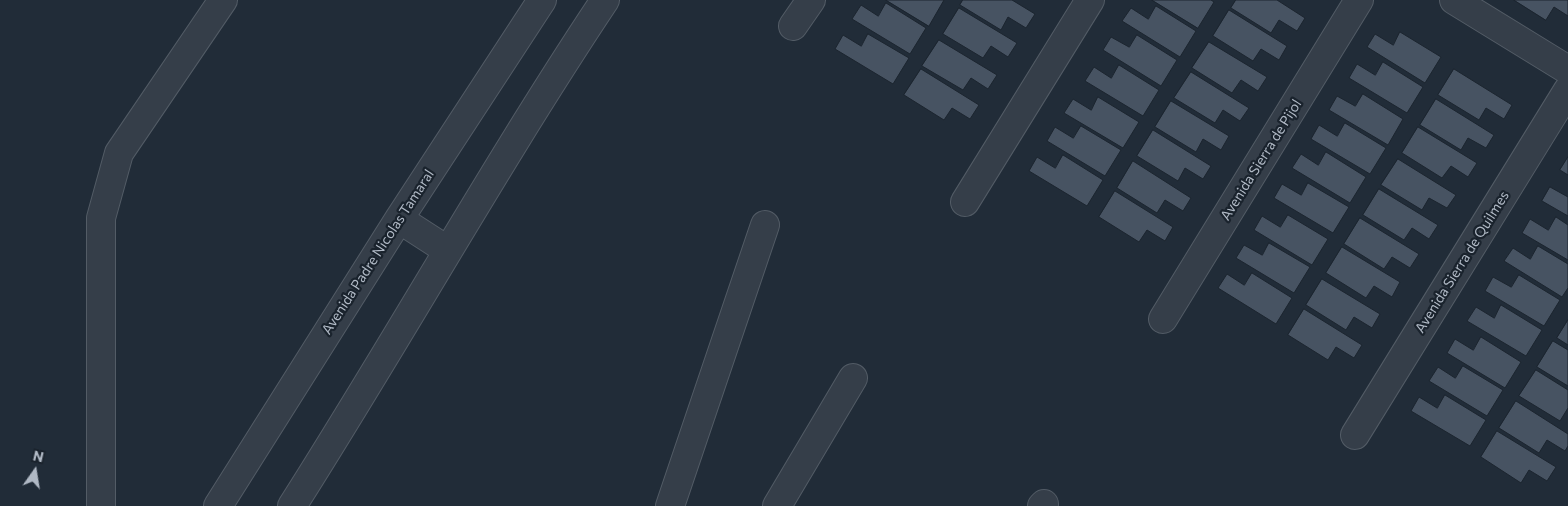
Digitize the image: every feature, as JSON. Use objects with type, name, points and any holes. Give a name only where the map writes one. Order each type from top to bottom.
[{"type":"street","points":[[101,506],[100,218],[119,153],[223,0]]},
{"type":"street","name":"Avenida Padre Nicolas Tamaral","points":[[218,506],[399,218],[542,0]]},
{"type":"street","points":[[292,506],[370,384],[448,250],[547,88],[605,0]]},
{"type":"street","points":[[793,26],[811,0]]},
{"type":"street","points":[[965,202],[1090,0]]},
{"type":"street","name":"Avenida Sierra de Pijol","points":[[1163,319],[1358,0]]},
{"type":"street","points":[[1454,0],[1568,70]]},
{"type":"street","name":"Avenida Sierra de Quilmes","points":[[1355,435],[1568,90]]},
{"type":"street","points":[[399,218],[448,250]]},
{"type":"street","points":[[670,506],[765,225]]},
{"type":"street","points":[[777,506],[853,378]]},
{"type":"building","points":[[886,0],[944,0],[929,26]]},
{"type":"building","points":[[963,0],[1012,0],[1035,14],[1026,28],[1008,17],[1001,30],[960,5]]},
{"type":"building","points":[[1152,0],[1211,0],[1214,2],[1198,28]]},
{"type":"building","points":[[1236,0],[1277,0],[1305,18],[1297,31],[1279,20],[1271,33],[1231,8]]},
{"type":"building","points":[[1514,0],[1568,0],[1568,16],[1554,7],[1546,20]]},
{"type":"building","points":[[886,3],[926,28],[910,54],[852,19],[861,5],[878,16]]},
{"type":"building","points":[[1156,6],[1196,31],[1180,57],[1122,21],[1131,8],[1148,19]]},
{"type":"building","points":[[959,8],[1017,43],[1008,57],[991,46],[983,58],[943,34]]},
{"type":"building","points":[[1229,10],[1287,46],[1279,60],[1261,49],[1253,61],[1213,36]]},
{"type":"building","points":[[1400,32],[1441,57],[1425,83],[1367,47],[1375,34],[1393,45]]},
{"type":"building","points":[[868,34],[909,58],[893,84],[835,49],[843,35],[861,46]]},
{"type":"building","points":[[1137,35],[1177,60],[1161,86],[1103,50],[1111,37],[1129,47]]},
{"type":"building","points":[[939,40],[997,75],[988,89],[971,78],[963,90],[922,66]]},
{"type":"building","points":[[1209,42],[1267,77],[1258,91],[1241,80],[1232,93],[1192,68]]},
{"type":"building","points":[[1383,62],[1423,87],[1407,113],[1349,78],[1357,64],[1375,75]]},
{"type":"building","points":[[1119,65],[1159,90],[1143,116],[1085,81],[1094,67],[1111,78]]},
{"type":"building","points":[[921,69],[979,105],[970,119],[952,108],[944,120],[904,95]]},
{"type":"building","points":[[1454,69],[1512,105],[1504,119],[1486,108],[1479,120],[1438,95]]},
{"type":"building","points":[[1191,72],[1249,108],[1240,121],[1223,110],[1215,123],[1174,98]]},
{"type":"building","points":[[1363,94],[1403,119],[1388,145],[1329,110],[1337,96],[1355,106]]},
{"type":"building","points":[[1098,97],[1139,122],[1123,148],[1064,113],[1073,99],[1091,110]]},
{"type":"building","points":[[1436,99],[1494,135],[1486,148],[1468,138],[1461,150],[1420,125]]},
{"type":"building","points":[[1171,101],[1229,136],[1221,150],[1203,139],[1196,152],[1155,127]]},
{"type":"building","points":[[1345,123],[1386,148],[1370,174],[1311,139],[1319,125],[1337,136]]},
{"type":"building","points":[[1081,126],[1121,150],[1105,176],[1047,141],[1055,127],[1073,138]]},
{"type":"building","points":[[1418,127],[1477,163],[1468,177],[1451,166],[1442,178],[1402,153]]},
{"type":"building","points":[[1153,130],[1211,166],[1203,179],[1185,168],[1178,181],[1137,156]]},
{"type":"building","points":[[1326,152],[1366,177],[1350,203],[1292,168],[1301,154],[1318,165]]},
{"type":"building","points":[[1063,155],[1103,180],[1087,206],[1029,171],[1037,157],[1055,168]]},
{"type":"building","points":[[1568,157],[1568,175],[1560,170]]},
{"type":"building","points":[[1398,159],[1456,195],[1447,208],[1429,198],[1422,210],[1381,185]]},
{"type":"building","points":[[1133,161],[1191,198],[1183,211],[1165,200],[1157,213],[1117,188]]},
{"type":"building","points":[[1308,183],[1349,207],[1333,233],[1274,198],[1282,184],[1301,195]]},
{"type":"building","points":[[1550,187],[1568,197],[1568,216],[1542,201]]},
{"type":"building","points":[[1379,189],[1438,225],[1429,239],[1412,228],[1404,240],[1363,215]]},
{"type":"building","points":[[1115,191],[1173,227],[1165,241],[1147,230],[1139,242],[1099,217]]},
{"type":"building","points":[[1288,215],[1328,239],[1312,265],[1254,230],[1262,216],[1280,227]]},
{"type":"building","points":[[1556,217],[1568,225],[1568,260],[1522,233],[1530,219],[1548,230]]},
{"type":"building","points":[[1360,218],[1419,254],[1410,268],[1392,257],[1384,269],[1344,244]]},
{"type":"building","points":[[1269,243],[1310,267],[1294,293],[1236,258],[1244,245],[1262,255]]},
{"type":"building","points":[[1538,246],[1568,264],[1568,288],[1562,297],[1504,261],[1513,248],[1530,259]]},
{"type":"building","points":[[1342,247],[1400,282],[1392,297],[1374,286],[1366,298],[1326,273]]},
{"type":"building","points":[[1252,273],[1292,298],[1276,324],[1218,288],[1227,274],[1244,285]]},
{"type":"building","points":[[1519,275],[1560,300],[1544,326],[1485,291],[1493,277],[1511,287]]},
{"type":"building","points":[[1322,279],[1380,314],[1372,328],[1354,317],[1346,330],[1306,305]]},
{"type":"building","points":[[1501,305],[1542,330],[1526,356],[1467,321],[1476,307],[1494,318]]},
{"type":"building","points":[[1304,309],[1362,345],[1354,358],[1336,347],[1328,360],[1288,335]]},
{"type":"building","points":[[1568,320],[1568,345],[1557,338]]},
{"type":"building","points":[[1481,337],[1521,362],[1505,388],[1447,353],[1455,339],[1473,350]]},
{"type":"building","points":[[1553,341],[1568,350],[1568,386],[1537,367]]},
{"type":"building","points":[[1463,366],[1503,390],[1487,416],[1429,381],[1438,367],[1455,378]]},
{"type":"building","points":[[1536,370],[1568,390],[1568,408],[1560,421],[1519,396]]},
{"type":"building","points":[[1445,395],[1486,420],[1470,446],[1411,411],[1419,397],[1437,408]]},
{"type":"building","points":[[1516,401],[1568,434],[1568,446],[1565,451],[1547,440],[1539,453],[1499,428]]},
{"type":"building","points":[[1497,431],[1556,467],[1547,481],[1529,470],[1521,483],[1481,457]]}]
